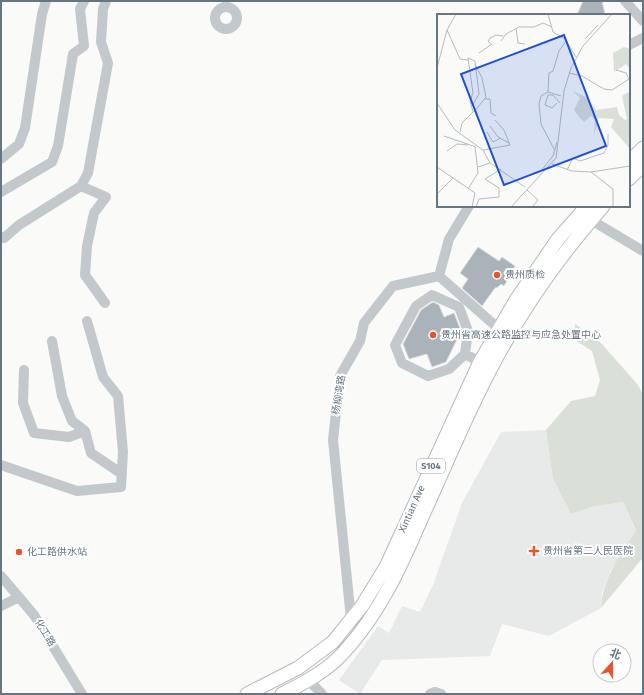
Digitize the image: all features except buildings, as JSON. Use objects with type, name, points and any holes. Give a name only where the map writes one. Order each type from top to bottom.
[{"type":"main road","points":[[630,161],[643,148]]},
{"type":"main road","points":[[630,178],[643,165]]},
{"type":"main road","name":"Xintian Ave","points":[[247,694],[298,668],[333,642],[362,606],[386,567],[480,362],[516,300],[558,239],[586,207]]},
{"type":"main road","name":"Xintian Ave","points":[[282,694],[309,681],[343,653],[375,614],[398,572],[460,432],[491,367],[526,305],[568,246],[602,207]]},
{"type":"street","points":[[1,159],[19,144],[25,128],[42,14],[46,1]]},
{"type":"street","points":[[1,192],[52,162],[58,146],[73,54],[84,46],[80,9],[84,1]]},
{"type":"street","points":[[1,237],[4,238],[19,225],[81,186],[88,173],[108,63],[101,42],[103,9],[106,1]]},
{"type":"street","points":[[625,1],[643,20]]},
{"type":"street","points":[[630,44],[643,38]]},
{"type":"street","points":[[81,186],[106,197],[94,213],[87,246],[85,275],[105,303]]},
{"type":"street","points":[[468,207],[449,239],[439,276],[499,329]]},
{"type":"street","points":[[591,220],[643,251]]},
{"type":"street","name":"杨柳湾路","points":[[351,620],[333,440],[340,376],[360,341],[364,323],[393,286],[439,276]]},
{"type":"street","points":[[432,295],[459,307],[468,331],[465,354],[449,369],[428,376],[402,363],[395,345],[416,306],[432,295]]},
{"type":"street","points":[[1,465],[77,491],[121,487],[123,452],[118,396],[103,377],[87,321]]},
{"type":"street","points":[[52,340],[62,396],[72,421],[84,431],[91,453],[122,474]]},
{"type":"street","points":[[465,354],[480,362]]},
{"type":"street","points":[[24,370],[23,403],[34,433],[69,437],[84,431]]},
{"type":"street","name":"化工路","points":[[1,576],[34,615],[82,694]]},
{"type":"street","points":[[1,606],[19,597]]},
{"type":"street","points":[[309,681],[322,694]]},
{"type":"street","points":[[430,694],[435,692],[441,694]]},
{"type":"shaded area","points":[[575,324],[601,343],[638,385],[643,395],[643,560],[641,560],[601,608],[605,586],[613,567],[636,530],[623,502],[591,507],[571,514],[553,479],[546,430],[571,401],[595,396],[600,380],[592,351],[575,340]]},
{"type":"shaded area","name":"贵州省第二人民医院","points":[[546,430],[553,479],[571,514],[591,507],[623,502],[636,531],[610,572],[602,592],[601,608],[549,636],[502,624],[490,656],[382,660],[360,694],[339,680],[378,626],[389,633],[402,606],[420,612],[433,585],[462,503],[501,432]]},
{"type":"place","name":"贵州质检","points":[[497,275]]},
{"type":"place","name":"贵州省高速公路监控与应急处置中心","points":[[433,335]]},
{"type":"place","name":"贵州省第二人民医院","points":[[534,551]]},
{"type":"place","name":"化工路供水站","points":[[19,552]]}]
